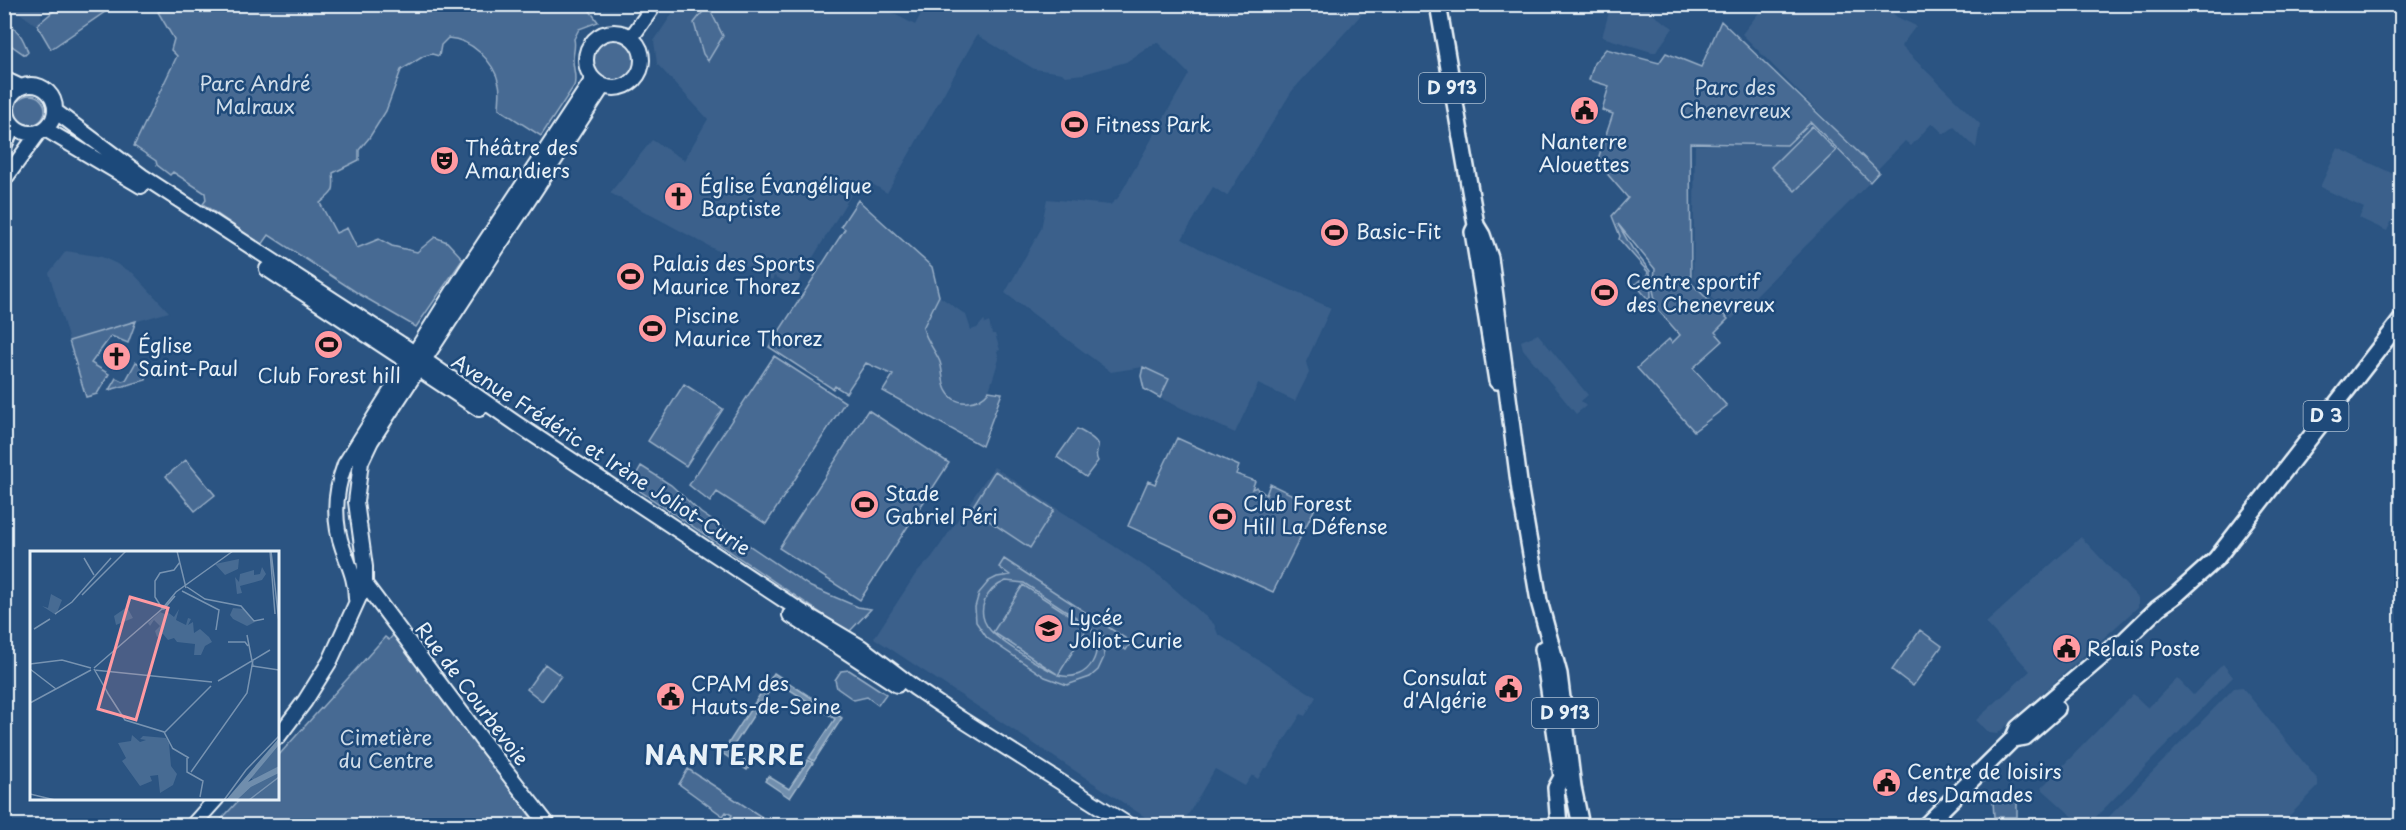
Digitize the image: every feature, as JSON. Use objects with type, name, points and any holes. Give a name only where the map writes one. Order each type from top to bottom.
[{"type":"main road","points":[[631,38],[655,4]]},
{"type":"main road","name":"D 913","points":[[1438,4],[1476,225],[1490,258],[1511,411],[1515,459],[1539,601],[1559,674],[1558,705],[1576,825]]},
{"type":"main road","points":[[618,32],[631,38],[642,58],[637,76],[624,86],[610,88],[598,82],[587,65],[588,50],[591,44],[603,34],[618,32]]},
{"type":"main road","points":[[4,79],[21,87],[32,85],[43,89],[51,97],[55,111],[52,121],[4,180]]},
{"type":"main road","points":[[356,604],[356,585],[343,550],[338,528],[336,501],[345,464],[416,362],[598,82]]},
{"type":"main road","points":[[4,147],[9,120],[9,100],[21,87]]},
{"type":"main road","name":"Avenue Frédéric et Irène Joliot-Curie","points":[[55,111],[142,176],[416,362],[924,703],[1118,825]]},
{"type":"main road","points":[[9,120],[28,134],[42,131]]},
{"type":"main road","name":"Avenue Frédéric et Irène Joliot-Curie","points":[[42,131],[118,171],[802,612],[861,647],[961,719],[1130,825]]},
{"type":"main road","name":"D 3","points":[[1925,825],[2013,739],[2025,737],[2038,726],[2119,651],[2123,642],[2158,608],[2216,559],[2402,320]]},
{"type":"main road","points":[[279,736],[330,661],[365,585],[357,502],[361,462],[416,362]]},
{"type":"main road","points":[[338,528],[343,528],[361,542]]},
{"type":"main road","points":[[343,550],[361,542]]},
{"type":"main road","name":"Rue de Courbevoie","points":[[365,585],[549,825]]},
{"type":"main road","name":"D 913","points":[[1559,825],[1556,788],[1568,782]]},
{"type":"main road","name":"D 913","points":[[1568,782],[1569,825]]},
{"type":"main road","name":"D 913","points":[[1568,782],[1581,825]]},
{"type":"main road","name":"D 3","points":[[1916,825],[1944,801],[1951,798]]},
{"type":"main road","points":[[193,824],[215,800]]},
{"type":"shaded area","points":[[926,4],[1374,5],[1370,5],[1292,91],[1227,196],[1213,187],[1182,239],[1331,308],[1306,362],[1309,373],[1295,401],[1258,384],[1235,433],[1160,398],[1169,379],[1143,367],[1111,372],[1005,293],[1041,229],[1047,199],[1110,205],[1118,198],[1189,74],[1157,42],[1126,62],[1084,74],[1065,76],[1062,73],[1034,69],[977,35],[887,193],[869,182],[867,184],[860,180],[795,287],[774,276],[772,280],[610,193],[652,140],[684,160],[708,119],[657,64],[654,41],[678,5],[878,5],[915,25]]},
{"type":"shaded area","points":[[9,5],[45,5],[41,13],[42,21],[36,25]]},
{"type":"shaded area","points":[[1611,5],[1649,5],[1653,8],[1651,13],[1673,28],[1656,52],[1602,37]]},
{"type":"shaded area","points":[[1765,5],[1883,5],[1897,17],[1916,26],[1901,46],[1980,124],[1976,148],[1954,127],[1944,134],[1932,123],[1911,146],[1905,141],[1876,171],[1742,34]]},
{"type":"shaded area","points":[[1811,122],[1870,182],[1732,319],[1693,279],[1695,145],[1753,145]]},
{"type":"shaded area","points":[[2338,148],[2398,176],[2393,188],[2401,192],[2401,201],[2387,231],[2359,218],[2364,208],[2320,187]]},
{"type":"shaded area","points":[[66,251],[102,257],[133,273],[169,312],[69,341],[49,273]]},
{"type":"shaded area","points":[[939,296],[966,315],[971,330],[977,328],[984,320],[985,324],[989,322],[992,334],[995,334],[1000,350],[997,351],[999,359],[989,391],[982,400],[969,403],[954,399],[946,390],[939,359],[927,342],[923,328]]},
{"type":"shaded area","points":[[1538,334],[1588,395],[1581,401],[1586,406],[1576,414],[1523,349],[1521,341]]},
{"type":"shaded area","name":"Lycée Joliot-Curie","points":[[994,467],[1161,577],[1214,624],[1218,634],[1316,697],[1305,716],[1301,714],[1258,779],[1252,775],[1245,786],[1215,769],[1182,825],[1157,825],[874,638],[915,575],[932,557]]},
{"type":"shaded area","points":[[2081,537],[2138,598],[2138,607],[1997,734],[1989,733],[1976,720],[2030,671],[1986,623]]},
{"type":"shaded area","points":[[2223,664],[2233,677],[2088,825],[2082,825],[2041,788],[2133,694],[2148,708],[2177,678],[2193,695]]},
{"type":"shaded area","points":[[774,673],[815,700],[812,704],[776,681],[730,751],[751,765],[747,770],[722,753]]},
{"type":"shaded area","points":[[2242,687],[2318,780],[2318,787],[2280,825],[2101,825],[2234,688]]},
{"type":"shaded area","points":[[817,701],[842,718],[814,761],[809,758],[835,719],[814,705]]},
{"type":"shaded area","points":[[808,760],[813,763],[790,798],[765,781],[768,776],[789,789]]},
{"type":"green space","points":[[115,4],[51,49],[37,25],[61,5]]},
{"type":"green space","name":"Parc André Malraux","points":[[164,5],[586,5],[598,22],[579,29],[574,39],[574,86],[541,136],[499,109],[499,84],[487,60],[465,42],[448,38],[441,45],[439,56],[432,54],[424,56],[401,70],[386,111],[359,150],[359,160],[333,173],[332,191],[320,203],[336,233],[347,228],[357,248],[379,239],[392,246],[417,252],[435,237],[447,242],[463,259],[416,327],[359,294],[269,235],[262,245],[203,204],[206,200],[205,193],[173,172],[170,175],[157,165],[156,161],[134,146],[177,56],[171,50],[174,39],[158,12],[165,8]]},
{"type":"green space","points":[[705,9],[710,10],[723,36],[708,61],[703,54],[694,23]]},
{"type":"green space","points":[[4,21],[13,27],[22,38],[28,52],[25,55],[5,41]]},
{"type":"green space","name":"Parc des Chenevreux","points":[[1721,21],[1879,172],[1870,182],[1811,122],[1787,145],[1690,143],[1691,283],[1728,319],[1715,332],[1723,341],[1693,368],[1727,406],[1694,431],[1637,368],[1669,339],[1672,343],[1680,335],[1657,309],[1653,290],[1655,269],[1618,224],[1632,248],[1650,271],[1651,296],[1648,299],[1635,284],[1640,280],[1644,283],[1648,279],[1648,272],[1619,239],[1620,236],[1612,216],[1628,198],[1597,162],[1613,114],[1602,110],[1609,86],[1589,80],[1594,63],[1606,49],[1659,63],[1666,53],[1701,67]]},
{"type":"green space","points":[[614,36],[631,43],[638,60],[631,77],[614,84],[597,77],[590,60],[597,43]]},
{"type":"green space","points":[[30,95],[36,96],[44,104],[44,116],[36,124],[30,125],[24,124],[16,116],[15,110],[16,104],[24,96]]},
{"type":"green space","points":[[1812,126],[1836,151],[1795,191],[1771,167]]},
{"type":"green space","points":[[858,200],[932,267],[939,296],[923,328],[940,362],[945,387],[950,396],[955,400],[967,402],[979,399],[989,391],[1002,393],[982,446],[883,391],[893,375],[866,363],[846,393],[835,386],[833,389],[769,347],[845,229],[841,226]]},
{"type":"green space","points":[[136,321],[128,343],[111,336],[91,363],[109,374],[97,394],[86,397],[69,341]]},
{"type":"green space","points":[[774,356],[845,402],[766,524],[717,492],[710,502],[689,485]]},
{"type":"green space","points":[[136,362],[149,368],[146,380],[109,390],[116,378],[126,380]]},
{"type":"green space","points":[[1143,367],[1169,379],[1160,398],[1144,389],[1141,376]]},
{"type":"green space","points":[[684,384],[723,409],[686,466],[648,441]]},
{"type":"green space","name":"Stade Gabriel Péri","points":[[868,410],[949,463],[860,600],[779,548]]},
{"type":"green space","points":[[1077,429],[1092,438],[1098,446],[1096,455],[1098,461],[1086,477],[1057,457]]},
{"type":"green space","name":"Club Forest Hill La Défense","points":[[1177,438],[1239,466],[1236,474],[1255,481],[1252,489],[1257,487],[1258,491],[1266,495],[1270,484],[1316,506],[1273,592],[1128,526],[1148,481],[1155,484]]},
{"type":"green space","points":[[186,460],[215,495],[195,511],[166,476]]},
{"type":"green space","points":[[641,466],[671,485],[701,513],[811,587],[858,607],[871,609],[849,632],[640,491],[636,475]]},
{"type":"green space","points":[[995,471],[1054,510],[1030,548],[971,509]]},
{"type":"green space","points":[[1004,559],[1131,642],[1126,650],[1102,635],[1104,657],[1098,670],[1090,677],[1067,685],[1045,677],[987,638],[976,622],[975,607],[979,593],[989,581],[1010,575],[999,567]],"holes":[[[1006,581],[1024,583],[1088,625],[1094,634],[1096,653],[1087,669],[1079,674],[1058,675],[1088,627],[1023,585],[993,632],[1057,674],[1012,647],[990,630],[983,615],[984,601],[988,595]]]},
{"type":"green space","points":[[1920,630],[1942,646],[1913,686],[1892,670]]},
{"type":"green space","name":"Cimetière du Centre","points":[[394,634],[537,825],[216,825],[239,800],[279,800],[279,755],[385,637],[389,640]]},
{"type":"green space","points":[[545,664],[561,676],[542,701],[527,689]]},
{"type":"green space","points":[[849,670],[886,694],[878,705],[867,697],[854,700],[837,688],[835,680],[841,671]]},
{"type":"green space","points":[[688,769],[768,821],[769,825],[735,825],[729,820],[732,815],[726,812],[723,816],[679,784]]},
{"type":"green space","points":[[1993,801],[2017,801],[2017,817],[1994,817]]},
{"type":"place","name":"Nanterre Alouettes","points":[[1584,111]]},
{"type":"place","name":"Fitness Park","points":[[1074,125]]},
{"type":"place","name":"Théâtre des Amandiers","points":[[444,160]]},
{"type":"place","name":"Église Évangélique Baptiste","points":[[679,197]]},
{"type":"place","name":"Basic-Fit","points":[[1335,232]]},
{"type":"place","name":"Palais des Sports Maurice Thorez","points":[[631,276]]},
{"type":"place","name":"Centre sportif des Chenevreux","points":[[1605,293]]},
{"type":"place","name":"Piscine Maurice Thorez","points":[[653,328]]},
{"type":"place","name":"Club Forest hill","points":[[329,345]]},
{"type":"place","name":"Église Saint-Paul","points":[[117,357]]},
{"type":"place","name":"Stade Gabriel Péri","points":[[864,505]]},
{"type":"place","name":"Club Forest Hill La Défense","points":[[1222,516]]},
{"type":"place","name":"Lycée Joliot-Curie","points":[[1048,629]]},
{"type":"place","name":"Relais Poste","points":[[2066,649]]},
{"type":"place","name":"Consulat d'Algérie","points":[[1508,689]]},
{"type":"place","name":"CPAM des Hauts-de-Seine","points":[[670,696]]},
{"type":"place","name":"Centre de loisirs des Damades","points":[[1886,783]]},
{"type":"district","name":"NANTERRE","points":[[725,756]]}]
